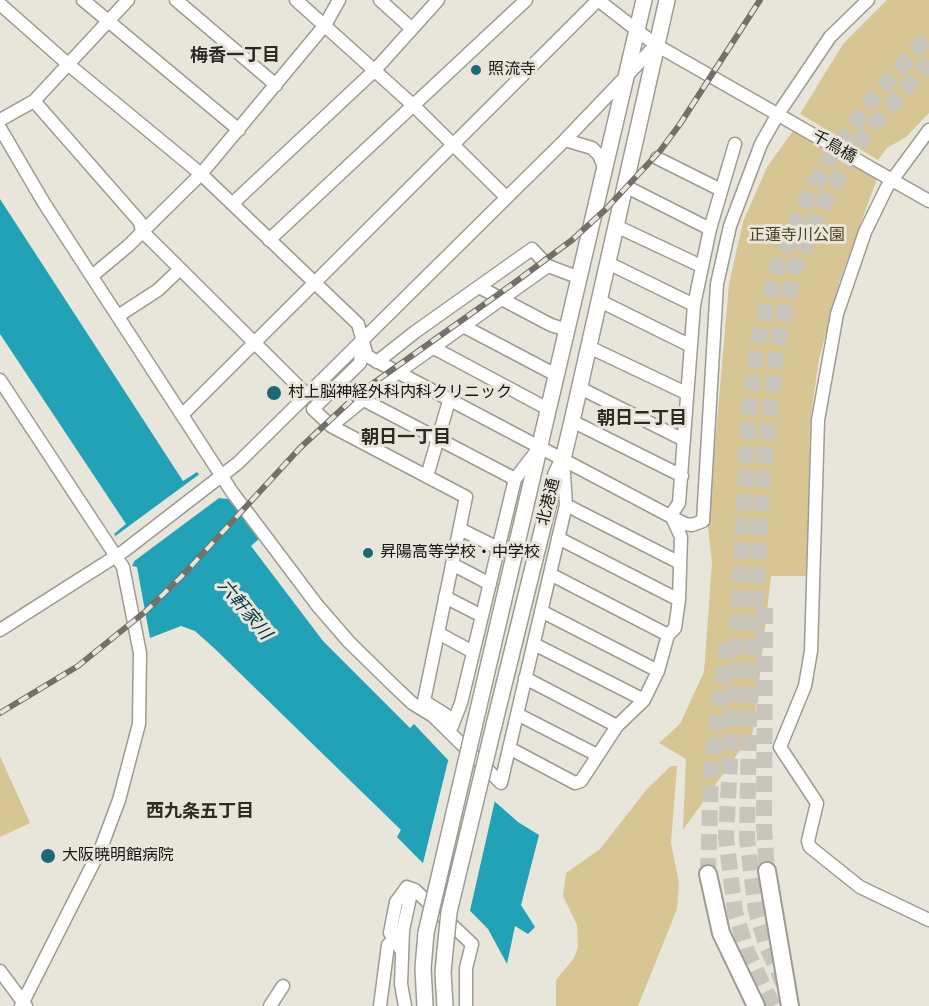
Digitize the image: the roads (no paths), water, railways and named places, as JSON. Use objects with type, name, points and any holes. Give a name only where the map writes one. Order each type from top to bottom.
[{"type":"highway","points":[[767,871],[790,1006]]},
{"type":"highway","points":[[708,874],[721,933],[756,1006]]},
{"type":"main road","name":"北港通","points":[[425,1006],[423,968],[426,933],[644,0]]},
{"type":"main road","name":"北港通","points":[[445,1006],[442,973],[449,912],[556,474],[563,459],[580,388],[667,0]]},
{"type":"street","points":[[83,0],[239,130]]},
{"type":"street","points":[[0,120],[34,101],[128,0]]},
{"type":"street","points":[[176,0],[276,85]]},
{"type":"street","points":[[296,0],[414,106],[506,197]]},
{"type":"street","points":[[92,276],[201,174],[325,25],[339,0]]},
{"type":"street","points":[[380,0],[411,28]]},
{"type":"street","points":[[232,204],[375,70],[438,0]]},
{"type":"street","points":[[269,240],[526,0]]},
{"type":"street","points":[[183,414],[598,0]]},
{"type":"street","name":"千鳥橋","points":[[598,0],[656,45],[929,201]]},
{"type":"street","points":[[0,4],[69,65],[201,174],[358,324],[367,356],[685,524],[698,525],[703,521],[717,284],[723,249],[741,192],[761,144],[778,114],[830,37],[868,0]]},
{"type":"street","points":[[0,630],[120,554],[223,476],[565,140],[656,45]]},
{"type":"street","points":[[34,101],[140,222],[142,231],[306,394]]},
{"type":"street","points":[[0,128],[44,203],[232,492],[310,596],[349,642],[412,703],[451,725]]},
{"type":"street","points":[[929,130],[893,180],[865,232],[837,314],[825,373],[819,420],[811,651],[805,686],[780,747],[817,803],[808,842],[810,847],[860,887],[929,920]]},
{"type":"street","points":[[565,140],[591,148],[599,155],[606,170]]},
{"type":"street","points":[[671,515],[679,503],[689,345],[700,266],[735,144]]},
{"type":"street","points":[[657,158],[721,190]]},
{"type":"street","points":[[625,186],[710,229]]},
{"type":"street","points":[[616,226],[700,266]]},
{"type":"street","points":[[376,362],[414,332],[532,249],[548,266],[580,278]]},
{"type":"street","points":[[608,263],[694,305]]},
{"type":"street","points":[[331,426],[362,399],[432,347],[548,266]]},
{"type":"street","points":[[118,316],[158,290],[180,269]]},
{"type":"street","points":[[479,287],[551,325],[567,330]]},
{"type":"street","points":[[600,301],[689,345]]},
{"type":"street","points":[[463,326],[556,375]]},
{"type":"street","points":[[362,339],[360,363],[313,409],[331,426],[466,497],[424,701],[451,725],[501,783],[566,505],[563,459]]},
{"type":"street","points":[[432,347],[548,409]]},
{"type":"street","points":[[589,347],[686,393]]},
{"type":"street","points":[[0,380],[120,554],[140,653],[139,724],[119,800],[101,848],[24,1005],[0,970]]},
{"type":"street","points":[[580,388],[684,440]]},
{"type":"street","points":[[362,399],[515,479]]},
{"type":"street","points":[[427,476],[449,401]]},
{"type":"street","points":[[572,421],[682,476]]},
{"type":"street","points":[[451,725],[473,652],[515,479],[539,447]]},
{"type":"street","points":[[566,505],[680,563]]},
{"type":"street","points":[[509,748],[575,783],[581,781],[617,726],[644,700],[658,671],[668,635],[675,628],[679,600],[681,537],[671,515]]},
{"type":"street","points":[[460,529],[498,548]]},
{"type":"street","points":[[558,538],[679,600]]},
{"type":"street","points":[[452,564],[490,584]]},
{"type":"street","points":[[550,574],[668,635]]},
{"type":"street","points":[[445,597],[482,616]]},
{"type":"street","points":[[541,611],[658,671]]},
{"type":"street","points":[[438,633],[473,652]]},
{"type":"street","points":[[534,644],[644,700]]},
{"type":"street","points":[[525,678],[617,726]]},
{"type":"street","points":[[517,714],[597,755]]},
{"type":"street","points":[[405,1006],[401,984],[402,951],[399,935],[411,892],[415,890],[472,945],[466,968],[466,1006]]},
{"type":"street","points":[[380,1006],[388,945],[399,935]]},
{"type":"street","points":[[270,1006],[283,987]]},
{"type":"water","name":"六軒家川","points":[[0,199],[183,481],[197,472],[218,498],[228,499],[260,538],[251,546],[323,641],[410,728],[414,724],[449,761],[518,822],[539,835],[521,905],[535,927],[528,934],[515,926],[507,964],[488,929],[397,837],[401,830],[214,648],[195,631],[181,626],[150,638],[137,567],[132,566],[134,562],[114,534],[126,524],[0,334]]},
{"type":"tunnel","points":[[773,1006],[747,951],[735,912],[726,837],[749,413],[757,344],[777,267],[810,192],[828,160],[872,99],[929,36]]},
{"type":"tunnel","points":[[784,985],[767,947],[756,911],[747,838],[749,722],[763,475],[777,345],[795,268],[825,200],[862,139],[929,62]]},
{"type":"tunnel","points":[[765,608],[764,826],[767,871]]},
{"type":"tunnel","points":[[708,874],[711,773],[727,644]]},
{"type":"railway","points":[[0,713],[78,666],[146,611],[183,575],[300,448],[358,394],[572,240],[606,209],[660,151],[680,124],[760,0]]},
{"type":"place","name":"照流寺","points":[[476,70]]},
{"type":"place","name":"村上脳神経外科内科クリニック","points":[[274,393]]},
{"type":"place","name":"昇陽高等学校・中学校","points":[[368,553]]},
{"type":"place","name":"大阪暁明館病院","points":[[48,856]]},
{"type":"district","name":"梅香一丁目","points":[[235,56]]},
{"type":"district","name":"朝日二丁目","points":[[642,419]]},
{"type":"district","name":"朝日一丁目","points":[[406,438]]},
{"type":"district","name":"西九条五丁目","points":[[200,812]]},
{"type":"park label","name":"正蓮寺川公園","points":[[797,236]]}]
